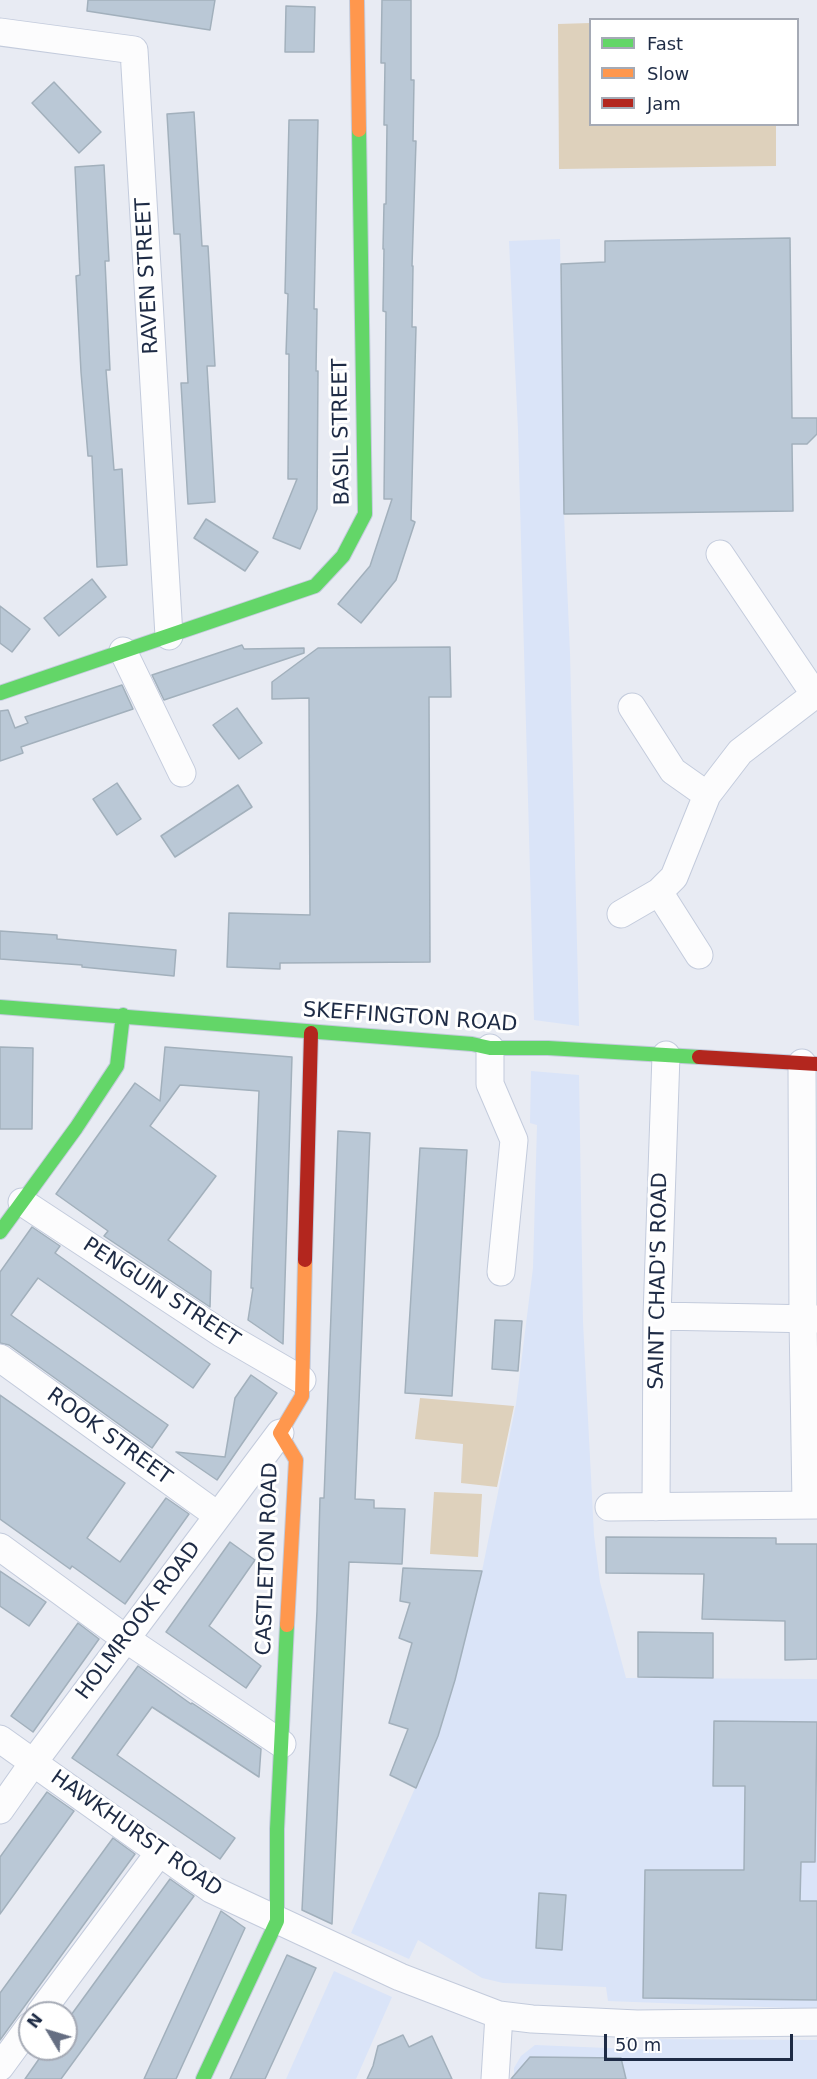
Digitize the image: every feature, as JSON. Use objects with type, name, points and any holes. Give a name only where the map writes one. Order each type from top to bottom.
[{"type":"street","name":"BASIL STREET","points":[[0,693],[315,586],[343,556],[365,514],[357,0]]},
{"type":"street","name":"RAVEN STREET","points":[[0,32],[134,50],[169,636]]},
{"type":"street","points":[[621,914],[659,892],[674,877],[706,795],[740,752],[816,694],[720,554]]},
{"type":"street","points":[[123,651],[182,773]]},
{"type":"street","points":[[632,707],[674,771],[706,795]]},
{"type":"street","points":[[659,892],[699,955]]},
{"type":"street","name":"SKEFFINGTON ROAD","points":[[0,1007],[472,1044],[490,1048],[548,1048],[809,1063]]},
{"type":"street","points":[[0,1232],[76,1128],[117,1066],[123,1015]]},
{"type":"street","name":"CASTLETON ROAD","points":[[203,2079],[277,1921],[278,1829],[296,1460],[280,1433],[302,1396],[311,1033]]},
{"type":"street","points":[[490,1048],[490,1084],[514,1140],[501,1272]]},
{"type":"street","name":"SAINT CHAD'S ROAD","points":[[656,1507],[657,1316],[666,1055]]},
{"type":"street","points":[[609,1507],[812,1505],[809,1063]]},
{"type":"street","name":"PENGUIN STREET","points":[[22,1202],[221,1333],[302,1380]]},
{"type":"street","points":[[657,1316],[810,1318]]},
{"type":"street","name":"ROOK STREET","points":[[0,1358],[217,1515]]},
{"type":"street","name":"HOLMROOK ROAD","points":[[0,1810],[280,1433]]},
{"type":"street","points":[[0,1547],[126,1640],[282,1744]]},
{"type":"street","name":"HAWKHURST ROAD","points":[[0,1739],[211,1889],[400,1977],[499,2015],[532,2019],[638,2024],[817,2022]]},
{"type":"street","points":[[49,2001],[159,1853]]},
{"type":"street","points":[[495,2079],[499,2015]]},
{"type":"street","points":[[0,2067],[18,2042]]},
{"type":"shaded area","points":[[589,23],[589,126],[776,126],[776,166],[559,169],[558,24]]},
{"type":"shaded area","points":[[560,239],[564,514],[570,653],[579,1026],[534,1020],[518,430],[509,241]]},
{"type":"shaded area","points":[[531,1071],[579,1075],[583,1322],[594,1535],[600,1582],[626,1678],[817,1679],[817,2009],[608,2001],[606,1987],[503,1983],[482,1978],[418,1940],[409,1959],[351,1933],[438,1736],[455,1680],[482,1571],[516,1404],[533,1268],[537,1125],[530,1123]]},
{"type":"shaded area","points":[[420,1398],[514,1406],[497,1487],[461,1483],[463,1444],[415,1439]]},
{"type":"shaded area","points":[[434,1492],[482,1494],[478,1557],[430,1554]]},
{"type":"shaded area","points":[[334,1971],[392,1997],[356,2079],[286,2079]]},
{"type":"shaded area","points":[[648,2039],[817,2040],[817,2079],[514,2079],[514,2068],[521,2056],[535,2045],[655,2050]]},
{"type":"building","points":[[88,0],[215,0],[210,30],[87,11]]},
{"type":"building","points":[[382,0],[411,0],[411,80],[414,80],[413,141],[416,141],[412,327],[416,327],[411,520],[415,522],[396,580],[361,623],[338,604],[370,566],[392,499],[384,499],[386,312],[383,311],[383,249],[387,125],[384,125],[385,63],[381,63]]},
{"type":"building","points":[[286,6],[315,7],[314,52],[285,52]]},
{"type":"building","points":[[54,82],[101,132],[79,153],[32,103]]},
{"type":"building","points":[[194,112],[202,246],[208,246],[215,366],[207,366],[215,502],[188,504],[181,383],[188,383],[180,234],[174,234],[167,114]]},
{"type":"building","points":[[289,120],[318,120],[314,309],[317,309],[316,371],[318,371],[317,509],[300,549],[273,538],[297,479],[288,479],[289,354],[286,354],[288,294],[285,293]]},
{"type":"building","points":[[104,165],[109,261],[105,261],[110,370],[106,370],[114,470],[122,469],[127,565],[97,567],[92,456],[88,456],[81,372],[76,276],[80,275],[75,167]]},
{"type":"building","points":[[790,238],[792,418],[817,418],[817,434],[807,444],[792,444],[793,511],[564,514],[561,264],[605,262],[605,241]]},
{"type":"building","points":[[206,519],[258,552],[245,571],[194,538]]},
{"type":"building","points":[[92,579],[106,597],[59,636],[44,618]]},
{"type":"building","points":[[0,606],[30,629],[12,652],[0,643]]},
{"type":"building","points":[[242,645],[244,649],[304,648],[304,653],[164,700],[152,675]]},
{"type":"building","points":[[450,647],[451,697],[429,697],[430,962],[280,963],[280,969],[227,967],[229,913],[310,915],[309,698],[272,699],[272,682],[318,648]]},
{"type":"building","points":[[122,685],[133,709],[21,747],[23,753],[0,761],[0,711],[8,710],[15,728],[28,723],[25,717]]},
{"type":"building","points":[[237,708],[262,743],[239,759],[213,725]]},
{"type":"building","points":[[117,783],[141,819],[117,835],[93,799]]},
{"type":"building","points":[[238,785],[252,807],[175,857],[161,836]]},
{"type":"building","points":[[0,931],[57,935],[57,939],[176,950],[174,976],[82,967],[82,965],[0,959]]},
{"type":"building","points":[[0,1047],[33,1048],[32,1129],[0,1129]]},
{"type":"building","points":[[165,1047],[292,1057],[283,1344],[248,1320],[253,1288],[251,1288],[259,1091],[180,1085],[150,1126],[216,1176],[168,1240],[211,1271],[210,1307],[104,1236],[108,1231],[56,1194],[135,1083],[160,1101]]},
{"type":"building","points":[[338,1131],[370,1133],[355,1499],[374,1500],[374,1508],[405,1509],[402,1564],[349,1562],[332,1924],[302,1910],[317,1611],[320,1498],[324,1498]]},
{"type":"building","points":[[420,1148],[467,1150],[452,1396],[405,1393]]},
{"type":"building","points":[[32,1227],[60,1246],[55,1253],[210,1364],[193,1388],[38,1278],[11,1315],[168,1425],[152,1448],[9,1345],[0,1343],[0,1272]]},
{"type":"building","points":[[495,1320],[522,1321],[518,1371],[492,1369]]},
{"type":"building","points":[[251,1375],[277,1393],[217,1480],[176,1452],[225,1457],[235,1398]]},
{"type":"building","points":[[0,1395],[125,1483],[87,1538],[120,1562],[166,1498],[189,1514],[125,1604],[72,1566],[70,1569],[0,1519]]},
{"type":"building","points":[[606,1537],[776,1538],[776,1544],[817,1544],[817,1659],[785,1660],[785,1621],[702,1619],[704,1574],[606,1573]]},
{"type":"building","points":[[230,1542],[255,1560],[209,1626],[261,1666],[246,1688],[166,1632]]},
{"type":"building","points":[[403,1568],[482,1571],[455,1680],[438,1736],[416,1788],[390,1775],[408,1729],[389,1723],[412,1643],[399,1638],[410,1603],[400,1601]]},
{"type":"building","points":[[0,1571],[46,1602],[29,1626],[0,1606]]},
{"type":"building","points":[[78,1623],[99,1639],[33,1732],[11,1716]]},
{"type":"building","points":[[638,1632],[713,1633],[713,1678],[638,1677]]},
{"type":"building","points":[[138,1666],[191,1704],[261,1749],[259,1777],[152,1707],[117,1755],[235,1838],[220,1859],[72,1758]]},
{"type":"building","points":[[714,1721],[817,1722],[815,1862],[801,1862],[800,1901],[817,1901],[817,2000],[643,1998],[645,1870],[744,1870],[745,1786],[713,1786]]},
{"type":"building","points":[[47,1792],[74,1811],[0,1914],[0,1857]]},
{"type":"building","points":[[113,1838],[135,1854],[28,2001],[18,2001],[18,2015],[0,2040],[0,1993]]},
{"type":"building","points":[[170,1879],[194,1896],[78,2056],[78,2006]]},
{"type":"building","points":[[539,1893],[566,1895],[562,1950],[536,1948]]},
{"type":"building","points":[[221,1911],[245,1928],[176,2079],[144,2079]]},
{"type":"building","points":[[287,1955],[316,1968],[265,2079],[230,2079]]},
{"type":"building","points":[[403,2035],[409,2047],[432,2036],[452,2079],[367,2079],[378,2046]]},
{"type":"building","points":[[530,2057],[621,2058],[626,2079],[511,2079]]},
{"type":"building","points":[[38,2061],[74,2061],[61,2079],[25,2079]]},
{"type":"traffic: fast","points":[[0,693],[315,586],[343,556],[365,514],[359,130]]},
{"type":"traffic: fast","points":[[0,1007],[472,1044],[490,1048],[548,1048],[699,1057]]},
{"type":"traffic: fast","points":[[0,1232],[76,1128],[117,1066],[123,1015]]},
{"type":"traffic: fast","points":[[203,2079],[277,1921],[277,1829],[287,1625]]},
{"type":"traffic: slow","points":[[357,0],[359,130]]},
{"type":"traffic: slow","points":[[287,1625],[296,1460],[280,1433],[302,1396],[305,1260]]},
{"type":"traffic: jam","points":[[305,1260],[311,1033]]},
{"type":"traffic: jam","points":[[699,1057],[817,1064]]}]
